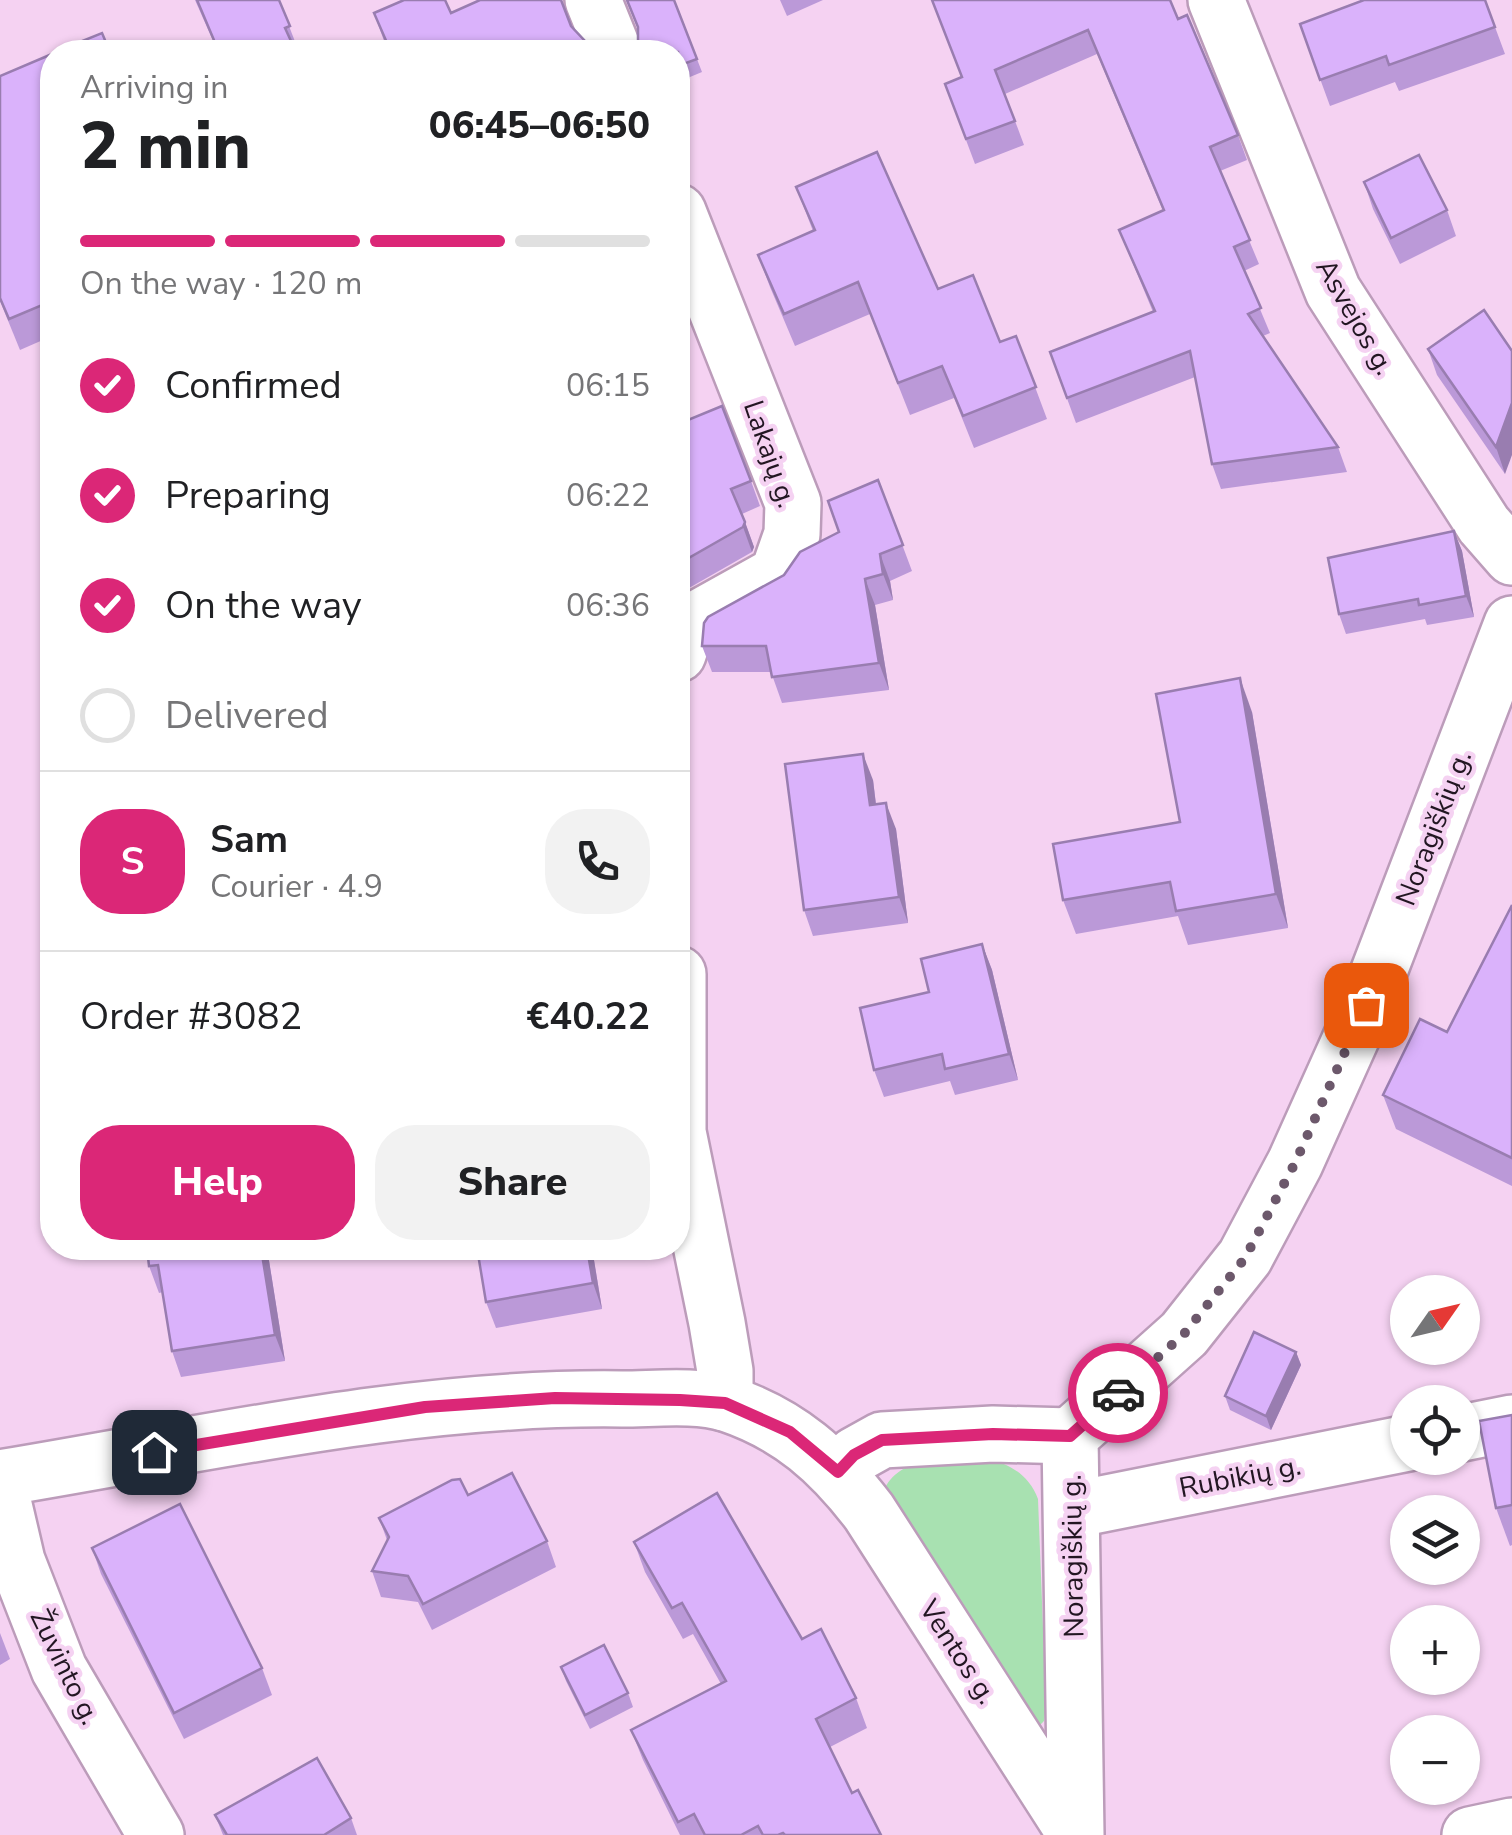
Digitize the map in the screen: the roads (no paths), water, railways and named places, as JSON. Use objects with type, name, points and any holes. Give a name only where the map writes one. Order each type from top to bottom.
[{"type":"street","points":[[594,0],[609,40]]},
{"type":"street","name":"Asvejos g.","points":[[1216,0],[1333,291],[1484,525],[1512,557]]},
{"type":"street","name":"Lakajų g.","points":[[690,242],[793,503],[792,534],[778,574],[697,619],[690,628]]},
{"type":"street","name":"Noragiškių g.","points":[[1076,1834],[1070,1436],[1184,1334],[1245,1258],[1295,1163],[1366,1005],[1512,624]]},
{"type":"street","points":[[690,1189],[718,1323],[725,1403]]},
{"type":"street","name":"Ventos g.","points":[[0,1478],[425,1407],[555,1398],[725,1403],[790,1432],[838,1472],[879,1528],[1076,1834]]},
{"type":"street","points":[[1480,1429],[1512,1423]]},
{"type":"street","points":[[838,1472],[854,1455],[882,1440],[993,1434],[1070,1436]]},
{"type":"street","name":"Rubikių g.","points":[[1072,1510],[1390,1448]]},
{"type":"street","name":"Žuvinto g.","points":[[0,1488],[17,1561],[59,1668],[156,1835]]},
{"type":"street","points":[[1470,1835],[1512,1826]]}]
